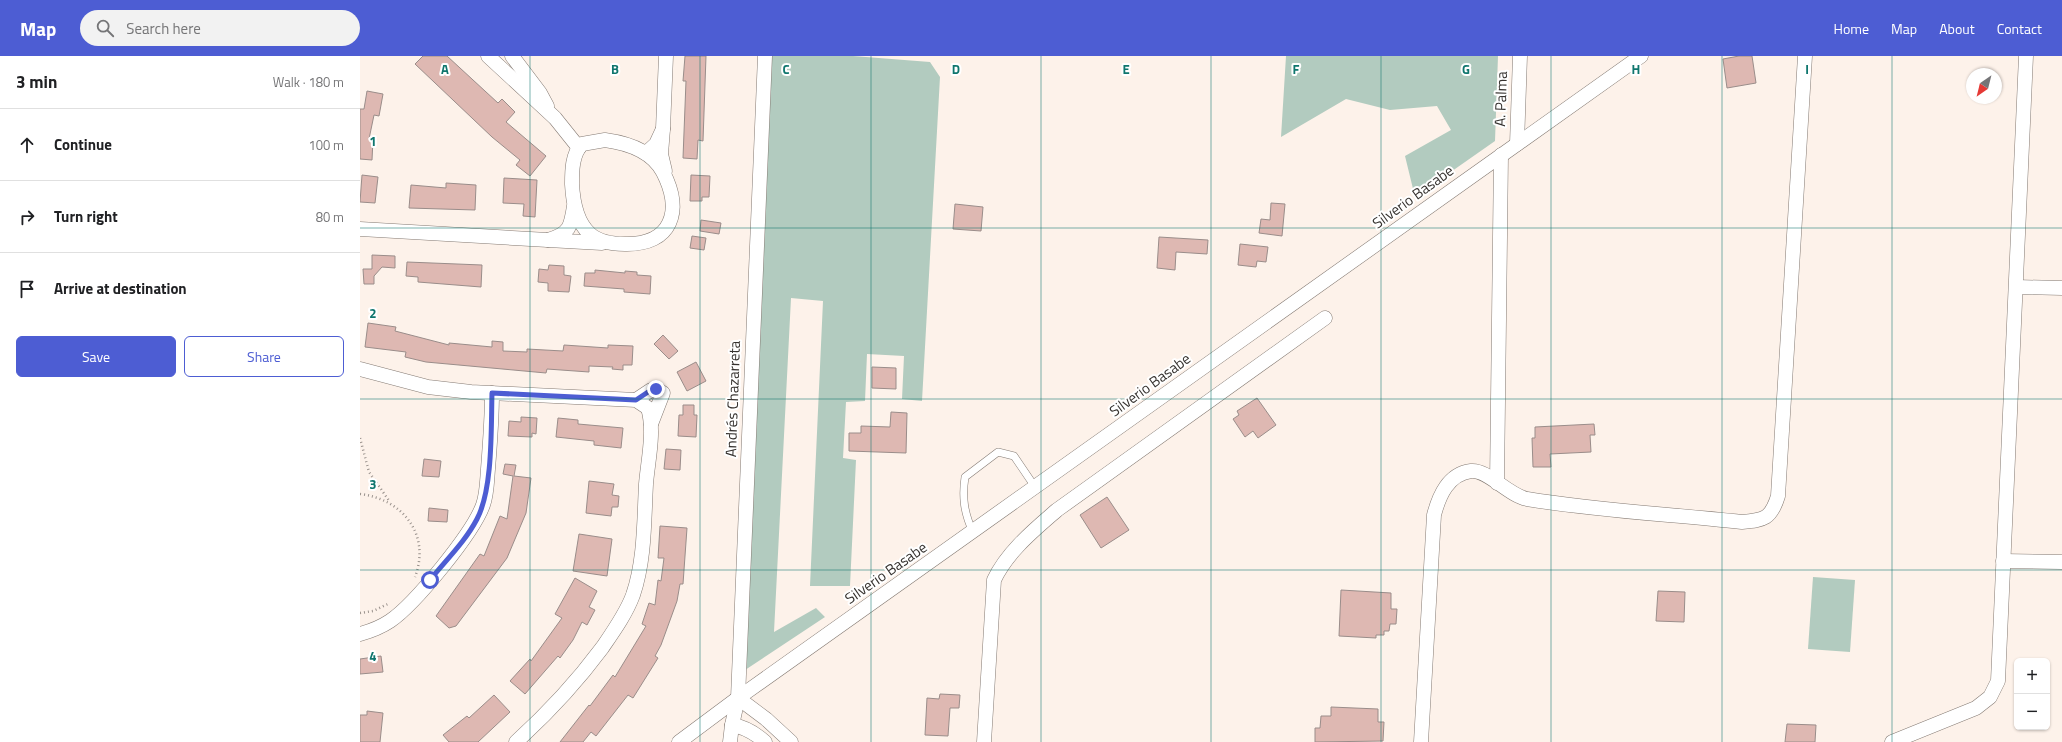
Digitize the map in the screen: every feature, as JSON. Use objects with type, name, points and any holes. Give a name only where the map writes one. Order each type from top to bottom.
[{"type":"street","points":[[488,56],[555,118],[579,148]]},
{"type":"street","points":[[512,56],[540,92],[555,118]]},
{"type":"street","points":[[360,229],[614,244],[630,244],[651,241],[663,233],[673,218],[673,208],[662,154],[666,56]]},
{"type":"street","name":"Andrés Chazarreta","points":[[730,742],[738,698],[765,56]]},
{"type":"street","name":"A. Palma","points":[[1516,144],[1520,56]]},
{"type":"street","name":"Silverio Basabe","points":[[679,742],[738,698],[1641,56]]},
{"type":"street","points":[[1421,742],[1434,515],[1438,499],[1450,481],[1471,471],[1482,473],[1520,498],[1742,522],[1758,521],[1769,516],[1778,496],[1806,56]]},
{"type":"street","points":[[1892,742],[1976,708],[1990,697],[1998,681],[2017,287],[2026,56]]},
{"type":"street","points":[[646,153],[656,144],[663,129]]},
{"type":"street","points":[[548,240],[566,233],[572,219],[574,206],[573,165],[579,148],[589,142],[605,140],[628,144],[646,153],[660,166],[666,178]]},
{"type":"street","points":[[1497,483],[1501,155]]},
{"type":"street","points":[[574,206],[584,228],[590,235],[599,240],[614,244]]},
{"type":"street","points":[[2017,287],[2062,288]]},
{"type":"street","points":[[984,742],[994,580],[1000,568],[1037,528],[1057,510],[1325,318]]},
{"type":"street","points":[[360,369],[428,387],[492,393],[636,400],[648,408],[650,428],[643,532],[639,569],[632,596],[620,621],[587,668],[551,710],[516,742]]},
{"type":"street","points":[[636,400],[651,390],[656,389],[663,393],[650,428]]},
{"type":"street","points":[[360,634],[373,630],[390,621],[401,612],[457,547],[477,519],[483,504],[486,485],[492,393]]},
{"type":"street","points":[[2003,561],[2062,562]]},
{"type":"street","points":[[738,698],[766,719],[791,742]]},
{"type":"street","points":[[732,725],[741,727],[757,735],[765,742]]},
{"type":"lane","points":[[973,532],[966,516],[963,492],[965,477],[998,452],[1014,456],[1036,487]]},
{"type":"path","points":[[360,438],[369,472],[391,504],[410,522],[419,538],[420,558],[414,579]]},
{"type":"path","points":[[360,494],[376,497],[391,504]]},
{"type":"path","points":[[360,613],[373,611],[392,602]]},
{"type":"green space","points":[[772,56],[853,56],[930,62],[940,77],[922,401],[902,399],[904,356],[867,354],[865,401],[846,402],[843,458],[856,460],[850,586],[810,586],[823,301],[791,298],[774,632],[816,608],[825,617],[736,676]]},
{"type":"green space","points":[[1286,56],[1498,56],[1495,141],[1415,197],[1405,156],[1451,130],[1437,106],[1390,110],[1346,99],[1281,137]]},
{"type":"green space","points":[[1813,577],[1855,580],[1850,652],[1808,649]]},
{"type":"building","points":[[423,56],[447,56],[498,103],[502,99],[515,112],[506,122],[546,156],[530,176],[516,165],[520,160],[492,137],[415,64]]},
{"type":"building","points":[[685,56],[706,56],[703,141],[698,140],[697,159],[683,158],[686,81],[683,81]]},
{"type":"building","points":[[1739,56],[1752,56],[1756,83],[1727,88],[1723,59]]},
{"type":"building","points":[[367,91],[383,94],[379,116],[374,115],[369,139],[373,139],[372,160],[360,159],[360,109],[364,109]]},
{"type":"building","points":[[362,175],[378,177],[375,203],[360,202]]},
{"type":"building","points":[[691,175],[710,176],[709,197],[702,197],[702,201],[690,201]]},
{"type":"building","points":[[504,178],[537,180],[535,217],[523,216],[524,204],[503,203]]},
{"type":"building","points":[[446,183],[476,185],[475,210],[409,208],[411,185],[446,188]]},
{"type":"building","points":[[1271,203],[1285,204],[1282,236],[1259,233],[1261,219],[1270,220]]},
{"type":"building","points":[[955,204],[983,207],[981,231],[953,229]]},
{"type":"building","points":[[701,220],[721,223],[719,234],[700,231]]},
{"type":"building","points":[[692,236],[706,238],[704,250],[690,248]]},
{"type":"building","points":[[1159,237],[1208,240],[1207,254],[1176,252],[1175,270],[1157,268]]},
{"type":"building","points":[[1240,244],[1268,247],[1266,262],[1257,261],[1256,267],[1238,265]]},
{"type":"building","points":[[372,255],[395,256],[395,268],[382,267],[374,276],[374,284],[364,284],[363,269],[372,269]]},
{"type":"building","points":[[407,262],[482,265],[481,287],[418,282],[418,277],[406,276]]},
{"type":"building","points":[[549,265],[564,266],[564,275],[571,276],[569,292],[548,291],[548,283],[538,282],[539,269],[548,270]]},
{"type":"building","points":[[595,270],[625,273],[625,271],[637,272],[637,275],[651,276],[650,294],[624,292],[624,289],[584,286],[585,273],[595,273]]},
{"type":"building","points":[[368,323],[396,327],[395,331],[449,345],[449,343],[492,347],[492,341],[503,342],[503,351],[527,352],[527,349],[563,351],[564,345],[608,348],[608,345],[633,346],[632,365],[623,365],[623,370],[612,369],[613,367],[589,366],[589,372],[547,369],[546,373],[426,362],[405,357],[406,352],[365,347]]},
{"type":"building","points":[[663,335],[678,351],[669,359],[654,344]]},
{"type":"building","points":[[696,362],[706,381],[687,391],[677,372]]},
{"type":"building","points":[[872,367],[896,368],[896,389],[872,388]]},
{"type":"building","points":[[1257,398],[1276,425],[1258,438],[1253,431],[1245,437],[1233,419],[1239,415],[1237,411]]},
{"type":"building","points":[[683,405],[694,405],[694,415],[697,415],[696,437],[678,436],[679,415],[683,415]]},
{"type":"building","points":[[891,412],[907,413],[906,453],[849,451],[849,433],[861,433],[861,426],[890,427]]},
{"type":"building","points":[[521,417],[537,418],[536,434],[532,433],[532,437],[508,436],[509,421],[521,422]]},
{"type":"building","points":[[558,418],[578,420],[578,424],[623,428],[621,448],[594,445],[594,441],[556,437]]},
{"type":"building","points":[[1594,424],[1595,435],[1590,435],[1591,452],[1550,454],[1551,467],[1533,467],[1532,438],[1535,438],[1535,427]]},
{"type":"building","points":[[666,449],[681,450],[680,470],[664,469]]},
{"type":"building","points":[[424,459],[441,461],[439,477],[422,476]]},
{"type":"building","points":[[505,464],[516,465],[514,476],[531,478],[526,513],[507,558],[456,626],[449,628],[436,616],[480,554],[484,556],[500,516],[507,519],[513,476],[503,474]]},
{"type":"building","points":[[589,481],[614,484],[612,495],[619,496],[618,507],[612,507],[611,516],[586,513]]},
{"type":"building","points":[[1107,497],[1129,530],[1101,548],[1080,515]]},
{"type":"building","points":[[429,508],[448,510],[447,522],[428,521]]},
{"type":"building","points":[[660,526],[687,528],[683,584],[680,584],[677,601],[661,645],[655,656],[658,658],[633,698],[628,695],[596,736],[591,732],[583,742],[560,742],[613,675],[615,677],[646,626],[642,624],[649,603],[655,605],[658,580],[661,581],[664,558],[658,558]]},
{"type":"building","points":[[579,534],[612,539],[607,576],[573,571]]},
{"type":"building","points":[[575,578],[597,591],[589,607],[595,610],[587,625],[582,622],[573,640],[560,658],[558,656],[525,694],[510,681],[530,659],[531,661],[562,618],[555,614]]},
{"type":"building","points":[[1341,590],[1391,593],[1391,609],[1397,609],[1396,624],[1390,624],[1389,631],[1384,631],[1384,635],[1376,635],[1376,638],[1339,636]]},
{"type":"building","points":[[1658,591],[1685,592],[1684,622],[1656,621]]},
{"type":"building","points":[[381,656],[383,672],[360,674],[360,659]]},
{"type":"building","points":[[940,694],[960,695],[959,708],[950,708],[948,736],[925,735],[927,698],[939,699]]},
{"type":"building","points":[[494,695],[510,712],[478,742],[449,742],[443,735],[467,716],[469,718]]},
{"type":"building","points":[[1331,707],[1378,709],[1378,722],[1384,722],[1383,741],[1315,742],[1315,728],[1320,728],[1321,716],[1331,716]]},
{"type":"building","points":[[367,711],[383,713],[380,742],[360,742],[360,715],[367,715]]},
{"type":"building","points":[[1787,724],[1816,725],[1815,742],[1785,742]]},
{"type":"route","points":[[430,580],[469,532],[477,519],[483,504],[491,434],[492,393],[636,400],[647,392],[656,389]]}]
